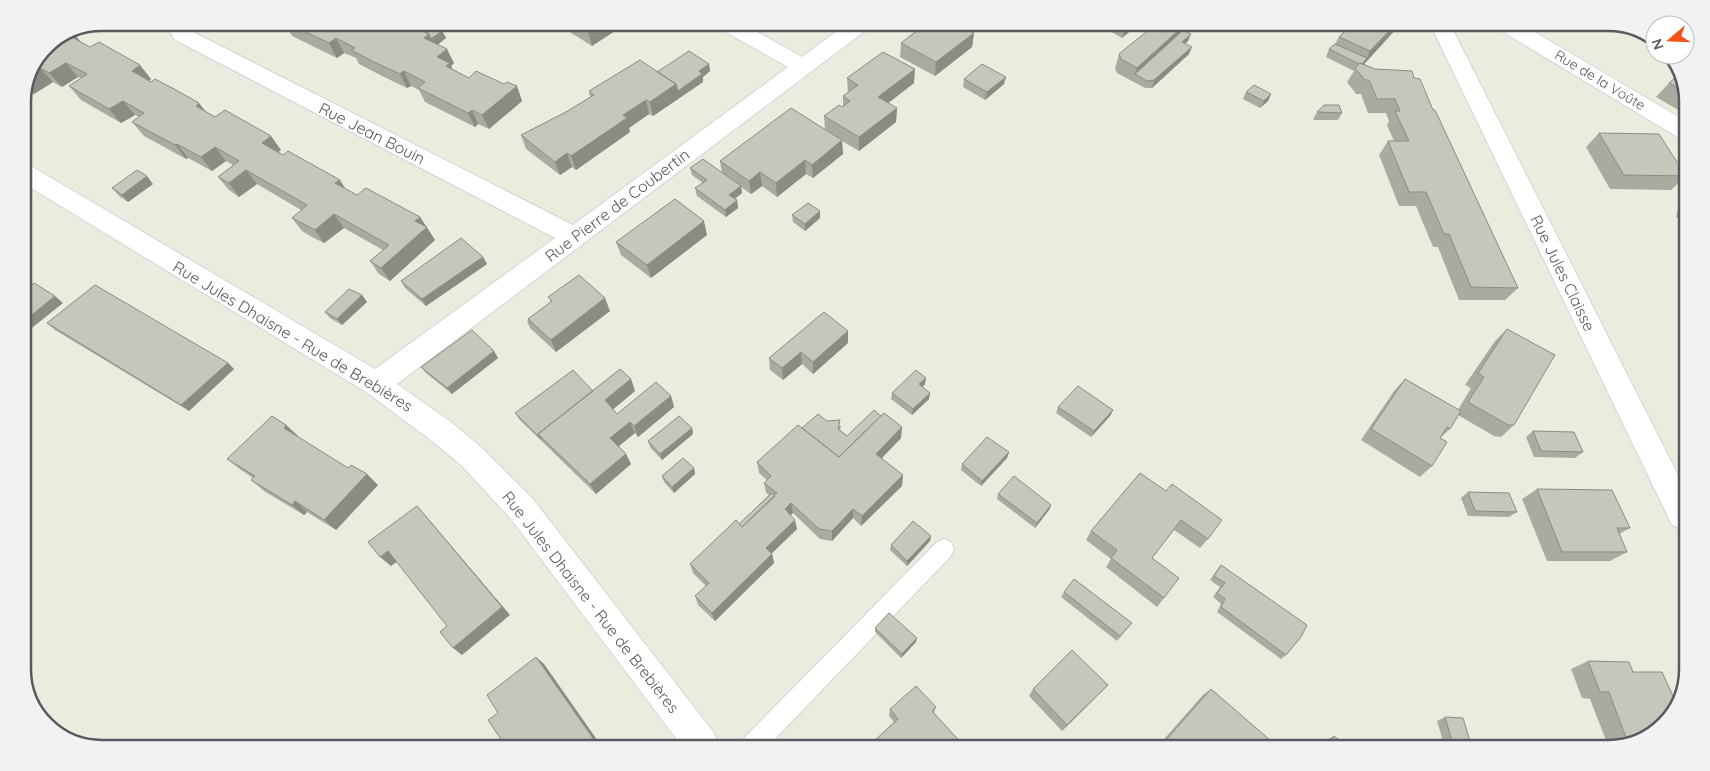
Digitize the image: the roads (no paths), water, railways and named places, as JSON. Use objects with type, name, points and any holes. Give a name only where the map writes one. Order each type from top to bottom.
[{"type":"street","name":"Rue Jean Bouin","points":[[179,31],[190,39],[575,237]]},
{"type":"street","points":[[740,31],[802,66]]},
{"type":"street","name":"Rue Pierre de Coubertin","points":[[376,384],[851,31]]},
{"type":"street","name":"Rue Jules Claisse","points":[[1443,31],[1679,507]]},
{"type":"street","name":"Rue de la Voûte","points":[[1517,31],[1679,127]]},
{"type":"street","name":"Rue Jules Dhaisne - Rue de Brebières","points":[[31,177],[376,384],[441,431],[478,463],[522,509],[698,740]]},
{"type":"lane","points":[[758,740],[944,549]]}]
